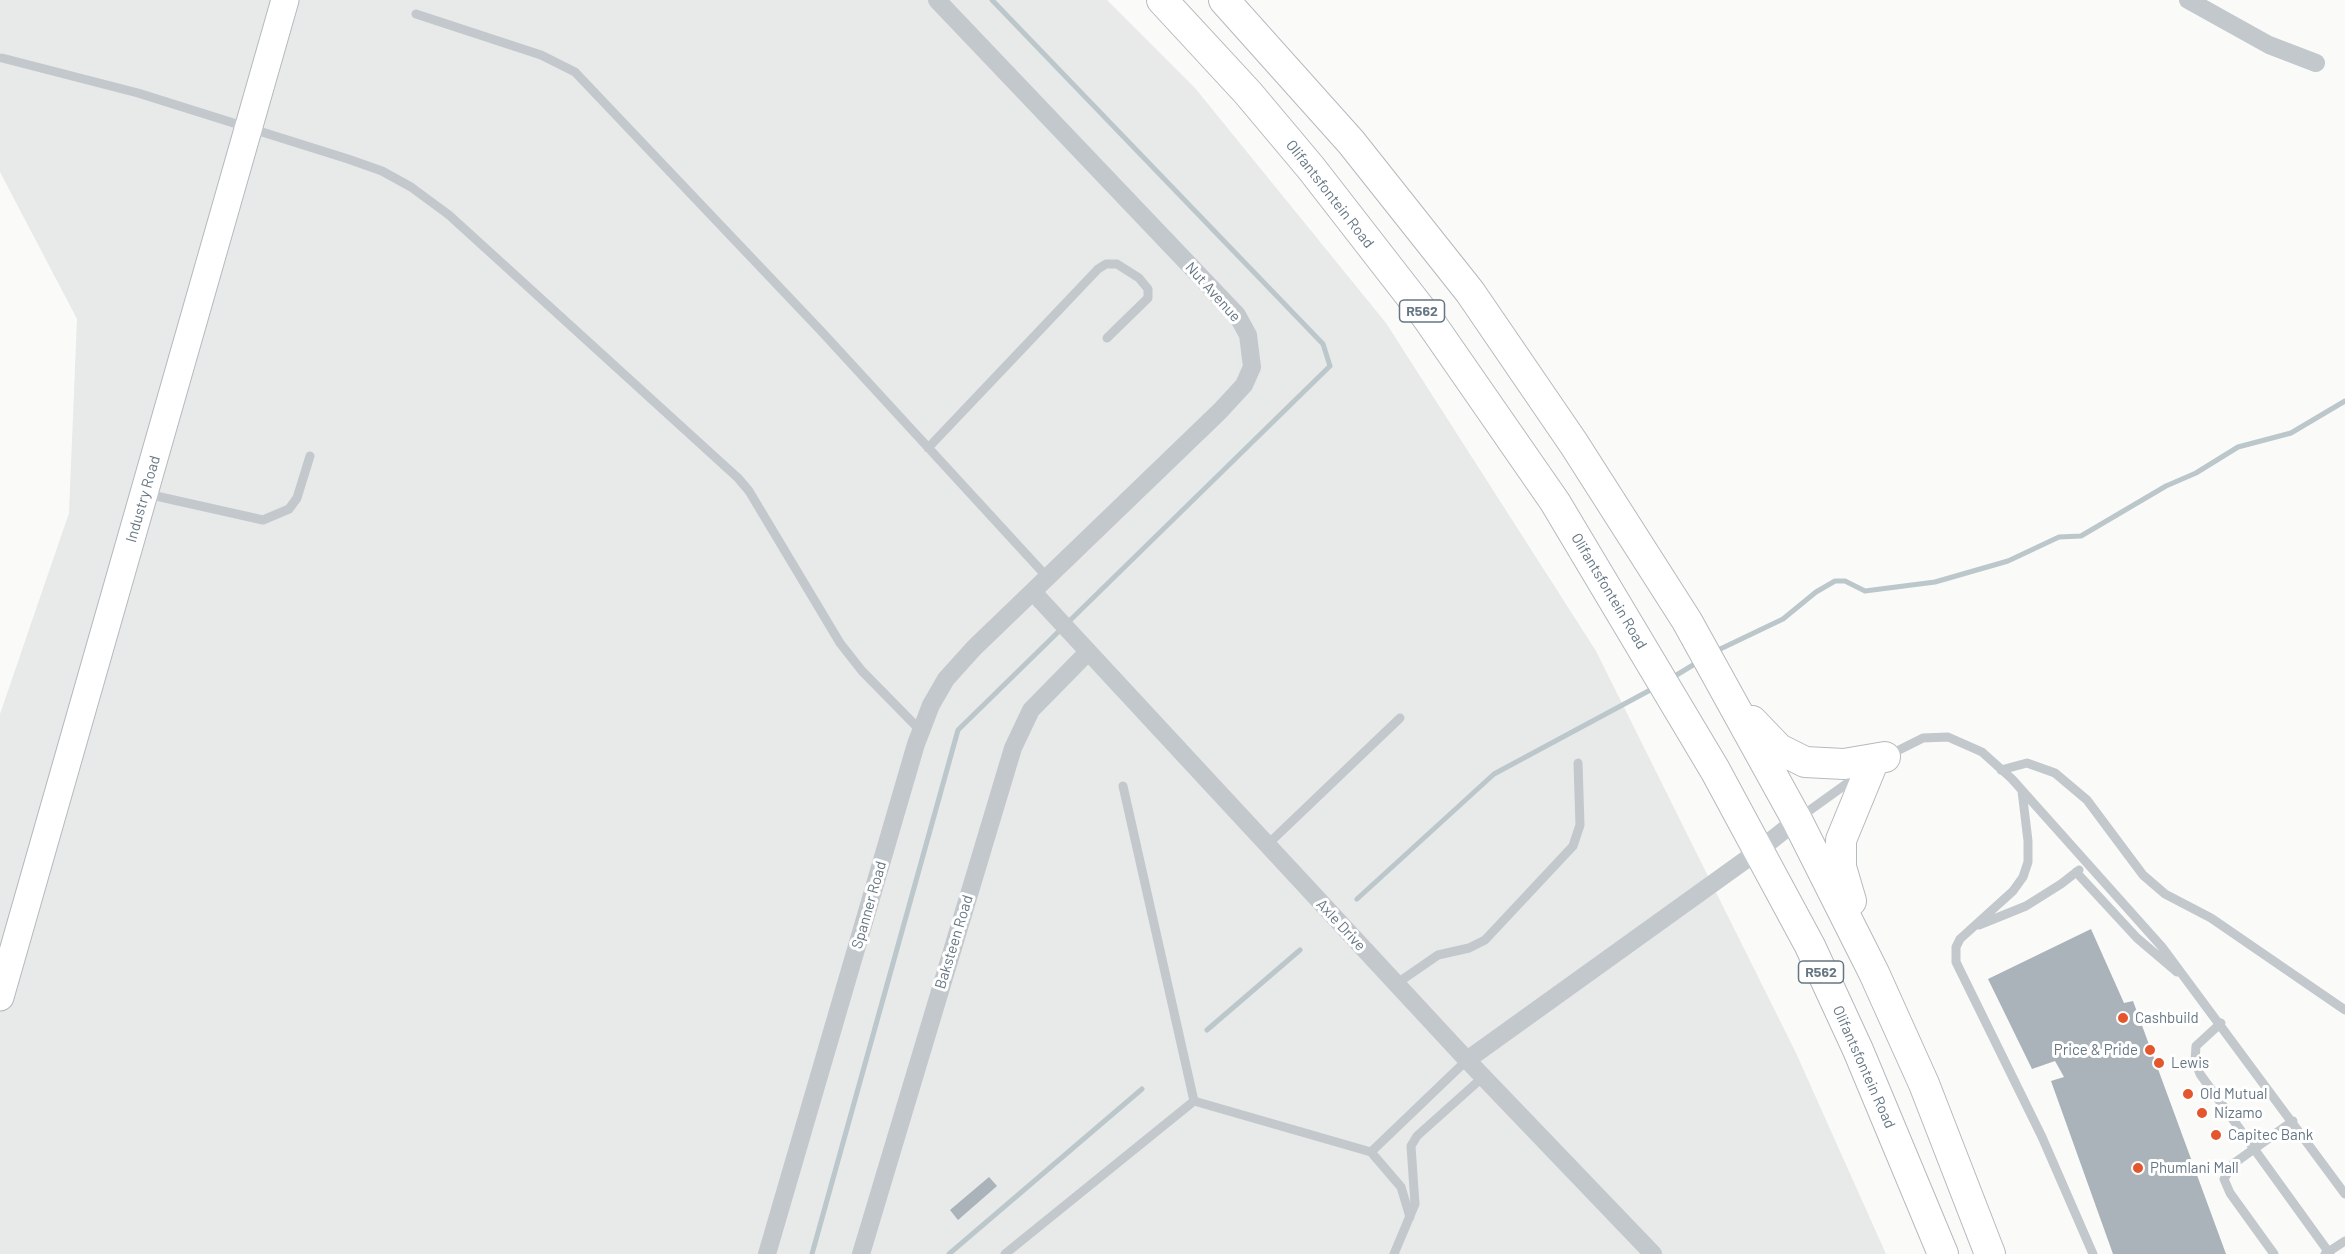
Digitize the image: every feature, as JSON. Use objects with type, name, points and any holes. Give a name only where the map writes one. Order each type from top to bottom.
[{"type":"main road","name":"Olifantsfontein Road","points":[[1162,0],[1248,93],[1311,168],[1426,316],[1555,502],[1676,702],[1810,946],[1858,1050],[1943,1254]]},
{"type":"main road","name":"R562","points":[[1224,0],[1351,142],[1470,292],[1574,444],[1687,621],[1797,819],[1874,973],[1928,1094],[1990,1254]]},
{"type":"main road","points":[[1721,681],[1760,730],[1779,748],[1796,759],[1832,765],[1878,762]]},
{"type":"main road","points":[[1874,973],[1843,873],[1840,852],[1846,823],[1878,762]]},
{"type":"street","name":"Industry Road","points":[[0,997],[285,0]]},
{"type":"street","name":"Nut Avenue","points":[[937,0],[1237,315],[1248,335],[1252,350],[1252,367],[1244,385],[1034,592]]},
{"type":"street","points":[[2188,0],[2269,45],[2316,63]]},
{"type":"street","name":"Spanner Road","points":[[767,1254],[920,730],[946,679],[974,648],[1034,592]]},
{"type":"street","name":"Axle Drive","points":[[1034,592],[1467,1060],[1653,1254]]},
{"type":"street","name":"Baksteen Road","points":[[861,1254],[1013,748],[1031,710],[1088,652]]},
{"type":"street","points":[[1467,1060],[1758,851],[1797,819]]},
{"type":"lane","points":[[416,14],[541,55],[575,72],[822,332],[1048,578]]},
{"type":"lane","points":[[2,58],[138,93],[382,171],[449,214],[738,478],[749,491],[840,643],[862,671],[920,730]]},
{"type":"lane","points":[[928,448],[1098,269],[1106,264],[1117,264],[1139,278],[1148,289],[1148,298],[1107,338]]},
{"type":"lane","points":[[145,493],[263,520],[289,509],[297,498],[310,456]]},
{"type":"lane","points":[[1267,845],[1400,718]]},
{"type":"lane","points":[[1797,819],[1898,748],[1923,738],[1948,737],[1982,752],[2022,791],[2162,946],[2345,1194]]},
{"type":"lane","points":[[1396,984],[1438,955],[1469,948],[1485,940],[1573,846],[1580,825],[1578,763]]},
{"type":"lane","points":[[2001,770],[2027,763],[2055,773],[2087,800],[2143,875],[2165,894],[2211,918],[2345,1011]]},
{"type":"lane","points":[[1123,786],[1194,1101]]},
{"type":"lane","points":[[2022,791],[2028,841],[2026,870],[2013,891],[1973,927],[1956,947],[1958,969],[2042,1137],[2093,1254]]},
{"type":"lane","points":[[1973,927],[2001,918],[2026,906],[2087,862]]},
{"type":"lane","points":[[2076,872],[2137,938],[2186,979]]},
{"type":"lane","points":[[2221,1023],[2196,1046],[2195,1061],[2200,1074],[2328,1253],[2345,1241]]},
{"type":"lane","points":[[1371,1152],[1467,1060]]},
{"type":"lane","points":[[1394,1254],[1410,1217],[1415,1197],[1411,1146],[1417,1136],[1483,1077]]},
{"type":"lane","points":[[1194,1101],[1371,1152],[1401,1187],[1410,1217]]},
{"type":"lane","points":[[1005,1254],[1194,1101]]},
{"type":"lane","points":[[2274,1254],[2230,1193],[2224,1179],[2233,1164],[2293,1121]]},
{"type":"shaded area","points":[[0,0],[1107,0],[1195,88],[1386,323],[1596,651],[1796,1053],[1886,1254],[0,1254],[0,714],[69,513],[77,319],[0,172]]},
{"type":"building","name":"Phumlani Mall","points":[[2091,929],[2124,1003],[2133,1001],[2226,1254],[2113,1254],[2051,1081],[2064,1077],[2055,1061],[2032,1069],[1988,979]]},
{"type":"building","points":[[989,1177],[997,1186],[958,1220],[950,1210]]},
{"type":"waterway","points":[[812,1254],[958,730],[1330,366],[1323,344],[992,0]]},
{"type":"waterway","points":[[1714,652],[1783,619],[1816,592],[1835,581],[1845,581],[1865,591],[1935,582],[2008,561],[2059,537],[2081,536],[2166,486],[2196,473],[2238,447],[2291,433],[2345,401]]},
{"type":"waterway","points":[[1670,679],[1698,662]]},
{"type":"waterway","points":[[1357,899],[1494,774],[1654,688]]},
{"type":"waterway","points":[[1207,1030],[1300,950]]},
{"type":"waterway","points":[[949,1254],[1142,1089]]},
{"type":"place","name":"Cashbuild","points":[[2123,1018]]},
{"type":"place","name":"Price & Pride","points":[[2150,1050]]},
{"type":"place","name":"Lewis","points":[[2159,1063]]},
{"type":"place","name":"Old Mutual","points":[[2188,1094]]},
{"type":"place","name":"Nizamo","points":[[2202,1113]]},
{"type":"place","name":"Capitec Bank","points":[[2216,1135]]},
{"type":"place","name":"Phumlani Mall","points":[[2138,1168]]}]
